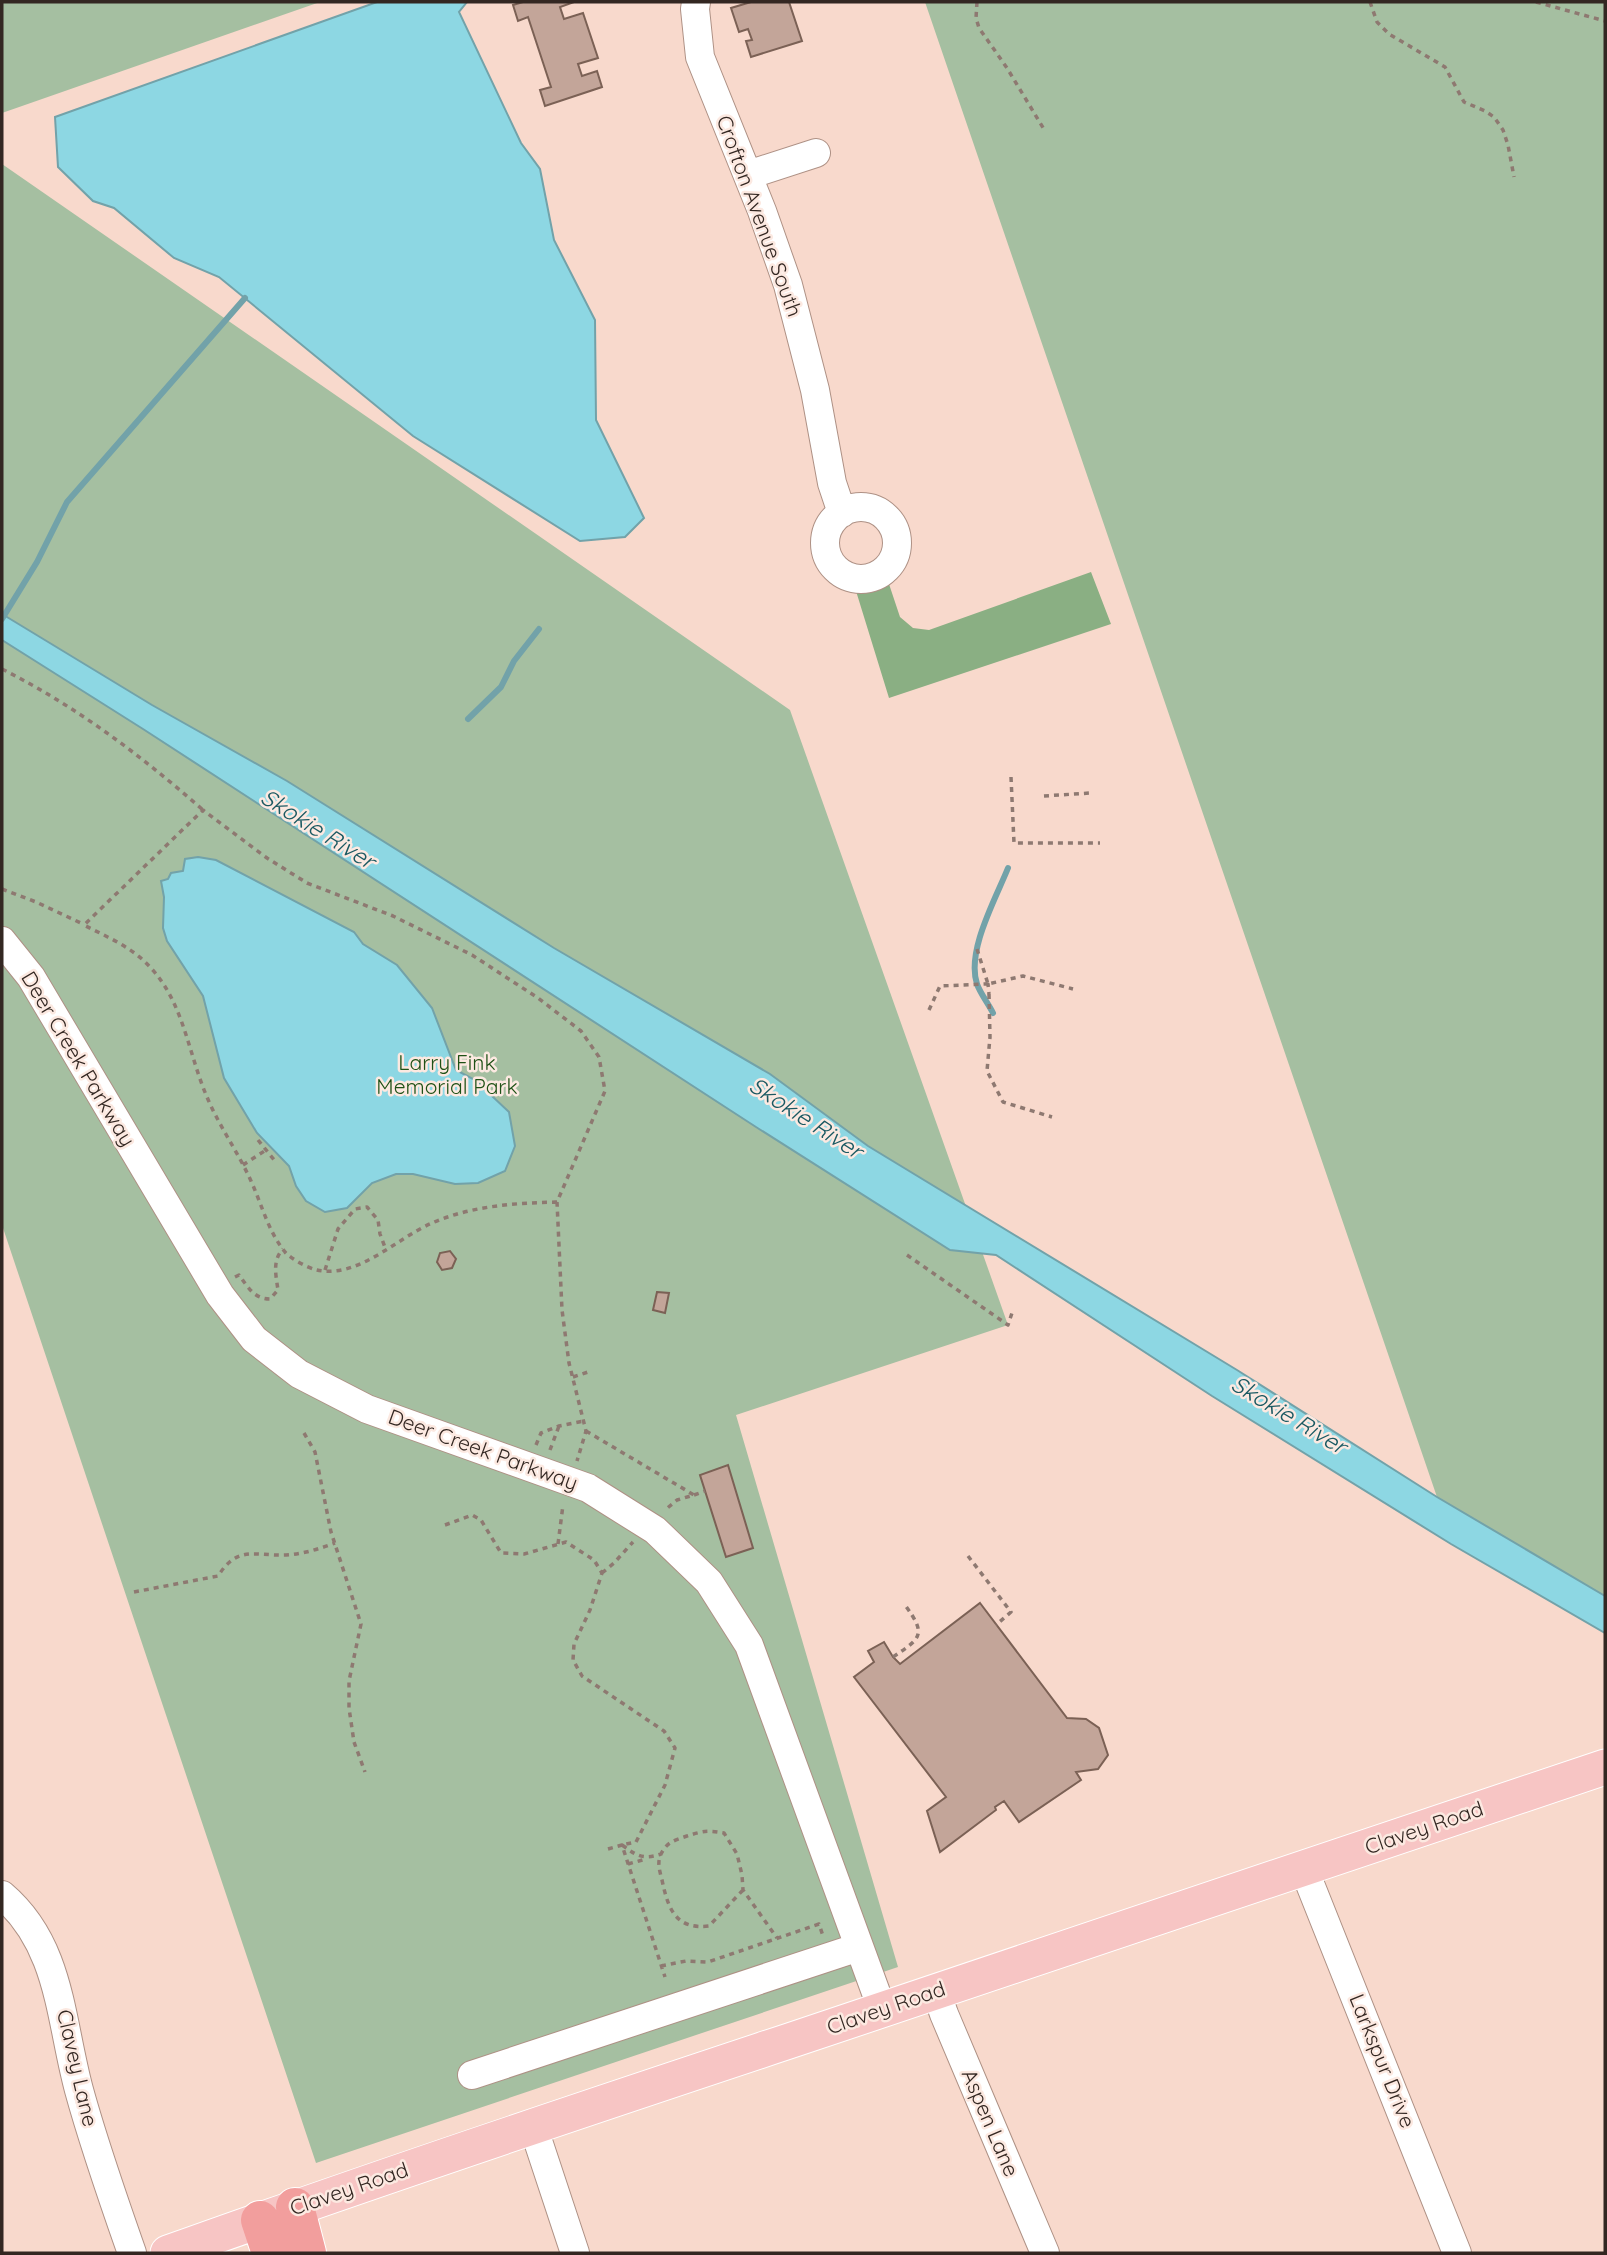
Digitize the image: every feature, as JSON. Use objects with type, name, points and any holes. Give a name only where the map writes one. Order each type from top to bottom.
[{"type":"highway","points":[[295,2207],[307,2253]]},
{"type":"main road","name":"Clavey Road","points":[[168,2253],[265,2237],[295,2207],[1605,1767]]},
{"type":"street","name":"Crofton Avenue South","points":[[696,2],[700,57],[748,175],[788,285],[815,390],[832,483],[842,513]]},
{"type":"street","points":[[748,175],[816,153]]},
{"type":"street","name":"Deer Creek Parkway","points":[[2,941],[31,977],[216,1289],[254,1339],[299,1374],[367,1409],[589,1488],[655,1530],[709,1582],[749,1644],[882,2009]]},
{"type":"street","name":"Larkspur Drive","points":[[1304,1869],[1457,2253]]},
{"type":"street","name":"Clavey Lane","points":[[2,1895],[19,1909],[28,1922],[53,1971],[78,2088],[132,2253]]},
{"type":"street","points":[[472,2075],[859,1947]]},
{"type":"street","name":"Aspen Lane","points":[[936,1991],[1045,2253]]},
{"type":"street","points":[[533,2126],[575,2253]]},
{"type":"path","points":[[976,2],[979,28],[1045,131]]},
{"type":"path","points":[[1370,2],[1377,22],[1389,34],[1445,67],[1464,102],[1494,117],[1503,130],[1508,145],[1514,177]]},
{"type":"path","points":[[1536,2],[1605,21]]},
{"type":"path","points":[[2,669],[88,718],[163,775],[203,810],[267,858],[307,883],[393,916],[472,956],[538,998],[581,1031],[599,1057],[604,1091],[556,1202],[562,1310],[573,1377],[586,1431],[562,1512],[558,1544]]},
{"type":"path","points":[[1011,777],[1014,843],[1100,843]]},
{"type":"path","points":[[1044,796],[1090,793]]},
{"type":"path","points":[[83,925],[203,810]]},
{"type":"path","points":[[2,889],[36,901],[127,947],[151,968],[178,1008],[207,1096],[243,1165],[272,1234],[288,1255],[316,1270],[347,1270],[432,1223],[474,1210],[512,1203],[556,1202]]},
{"type":"path","points":[[977,949],[988,985],[990,1037],[987,1071],[1003,1102],[1052,1117]]},
{"type":"path","points":[[929,1010],[940,986],[988,985],[1023,976],[1073,989]]},
{"type":"path","points":[[258,1140],[275,1161]]},
{"type":"path","points":[[243,1165],[267,1150]]},
{"type":"path","points":[[325,1270],[338,1229],[355,1209],[368,1207],[378,1220],[386,1250]]},
{"type":"path","points":[[216,1289],[239,1275],[260,1299],[270,1299],[278,1290],[276,1264],[278,1254],[283,1249]]},
{"type":"path","points":[[907,1255],[1008,1325],[1013,1310]]},
{"type":"path","points":[[573,1377],[588,1372]]},
{"type":"path","points":[[528,1466],[541,1433],[583,1421]]},
{"type":"path","points":[[304,1433],[314,1452],[335,1543],[361,1624],[349,1681],[349,1708],[354,1742],[365,1772]]},
{"type":"path","points":[[694,1495],[705,1491]]},
{"type":"path","points":[[445,1525],[472,1515],[481,1520],[501,1553],[524,1554],[566,1542],[593,1560],[602,1573],[575,1644],[573,1660],[582,1676],[664,1731],[675,1748],[665,1786],[636,1842],[608,1849]]},
{"type":"path","points":[[134,1592],[218,1576],[226,1563],[244,1553],[286,1555],[312,1552],[335,1543]]},
{"type":"path","points":[[968,1556],[1011,1612],[996,1625]]},
{"type":"path","points":[[893,1657],[914,1643],[918,1636],[918,1623],[905,1605]]},
{"type":"path","points":[[743,1890],[709,1926],[696,1928],[679,1920],[669,1909],[657,1863],[664,1848],[673,1841],[707,1829],[724,1833],[737,1854],[743,1890],[777,1938]]},
{"type":"path","points":[[622,1845],[634,1854],[648,1858]]},
{"type":"path","points":[[622,1845],[664,1978]]},
{"type":"path","points":[[628,1864],[661,1854]]},
{"type":"path","points":[[661,1966],[686,1961],[708,1962],[819,1924],[826,1944]]},
{"type":"green space","points":[[2,2],[320,2],[2,113]]},
{"type":"green space","points":[[925,2],[1605,2],[1605,1596],[1437,1497]]},
{"type":"green space","name":"Larry Fink Memorial Park","points":[[2,164],[790,710],[1008,1325],[736,1415],[898,1967],[316,2163],[2,1225]]},
{"type":"green space","points":[[1091,572],[1111,624],[889,698],[856,591],[872,589],[888,581],[900,617],[913,628],[929,630]]},
{"type":"water","points":[[377,2],[467,2],[459,12],[521,143],[540,169],[554,240],[595,320],[596,420],[644,518],[625,537],[580,541],[413,436],[219,277],[174,258],[114,208],[93,201],[58,167],[55,117]]},
{"type":"water","name":"Skokie River","points":[[2,614],[152,705],[287,781],[554,948],[770,1074],[868,1146],[1237,1370],[1437,1497],[1605,1596],[1605,1633],[1451,1544],[1212,1396],[996,1255],[950,1250],[756,1127],[2,640]]},
{"type":"water","points":[[198,857],[216,860],[354,932],[363,944],[397,965],[432,1008],[456,1070],[475,1080],[509,1112],[515,1146],[505,1171],[478,1183],[455,1184],[413,1174],[396,1174],[372,1183],[347,1208],[325,1212],[306,1201],[296,1186],[289,1166],[257,1133],[224,1078],[203,996],[167,941],[163,928],[164,897],[161,881],[168,879],[171,873],[183,871],[185,859]]},
{"type":"building","points":[[523,2],[574,2],[560,7],[564,19],[583,13],[598,58],[578,64],[582,76],[597,71],[602,87],[545,106],[540,90],[551,87],[528,17],[518,21],[513,5]]},
{"type":"building","points":[[751,2],[789,2],[802,41],[751,57],[746,41],[752,40],[748,29],[739,32],[731,8]]},
{"type":"building","points":[[450,1251],[456,1259],[452,1268],[442,1270],[437,1262],[440,1253]]},
{"type":"building","points":[[657,1292],[669,1293],[665,1313],[653,1310]]},
{"type":"building","points":[[728,1465],[753,1548],[726,1557],[700,1475]]},
{"type":"building","points":[[980,1603],[1067,1718],[1086,1719],[1099,1728],[1108,1755],[1098,1769],[1076,1772],[1081,1780],[1019,1822],[1004,1801],[940,1852],[927,1811],[946,1797],[854,1677],[874,1662],[868,1651],[884,1642],[900,1664]]},
{"type":"waterway","points":[[2,619],[37,562],[67,502],[245,298]]},
{"type":"waterway","points":[[468,719],[501,687],[514,661],[539,629]]},
{"type":"waterway","points":[[993,1013],[977,984],[976,956],[984,925],[1008,868]]}]
